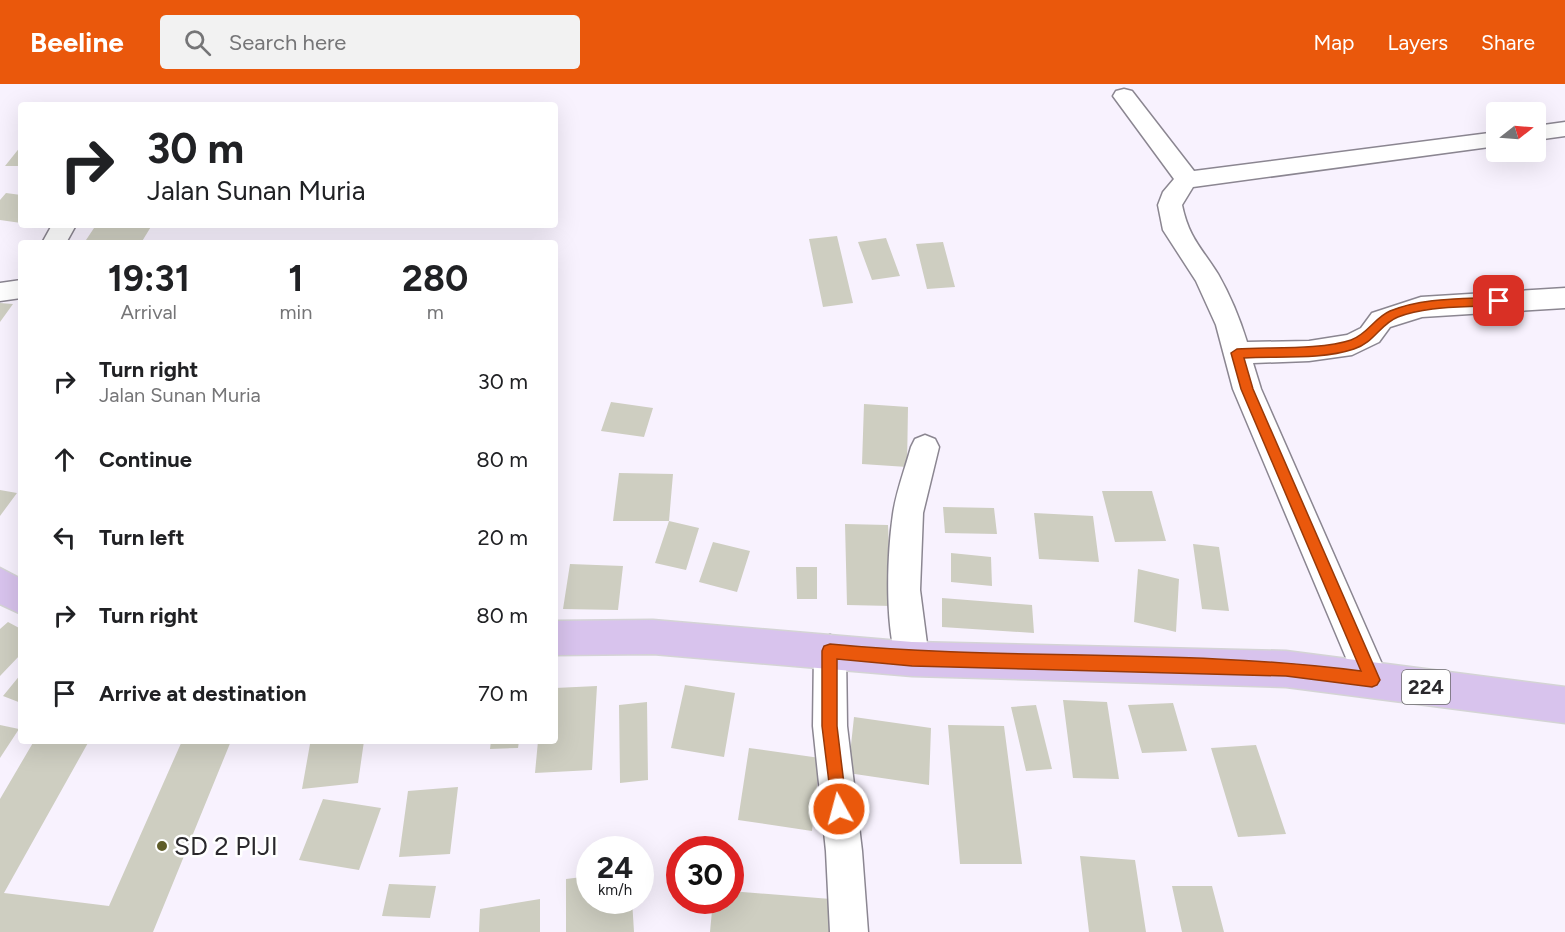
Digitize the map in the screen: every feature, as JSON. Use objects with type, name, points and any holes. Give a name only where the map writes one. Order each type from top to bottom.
[{"type":"main road","points":[[0,584],[18,596]]},
{"type":"main road","name":"224","points":[[558,638],[653,637],[912,659],[1286,669],[1565,705]]},
{"type":"street","points":[[1124,96],[1170,153],[1186,180]]},
{"type":"street","points":[[1546,132],[1565,129]]},
{"type":"street","points":[[1372,680],[1247,389],[1229,324],[1207,278],[1175,230],[1170,206],[1175,192],[1186,180],[1486,140]]},
{"type":"street","points":[[0,292],[18,289]]},
{"type":"street","points":[[1237,353],[1309,351],[1352,345],[1370,335],[1381,320],[1421,307],[1565,298]]},
{"type":"street","points":[[912,659],[904,590],[908,513],[925,447]]},
{"type":"street","points":[[830,651],[830,726],[844,851],[849,932]]},
{"type":"building","points":[[18,150],[18,166],[5,166]]},
{"type":"building","points":[[6,193],[18,195],[18,223],[0,220],[0,200]]},
{"type":"building","points":[[94,228],[150,228],[143,240],[86,240]]},
{"type":"building","points":[[837,236],[853,303],[823,307],[809,239]]},
{"type":"building","points":[[886,238],[900,276],[872,280],[858,242]]},
{"type":"building","points":[[943,242],[955,287],[927,289],[916,244]]},
{"type":"building","points":[[0,303],[13,304],[0,322]]},
{"type":"building","points":[[611,402],[653,408],[644,437],[601,431]]},
{"type":"building","points":[[864,404],[908,407],[907,467],[862,464]]},
{"type":"building","points":[[619,473],[673,474],[669,521],[613,521]]},
{"type":"building","points":[[0,490],[17,493],[0,516]]},
{"type":"building","points":[[1102,491],[1152,491],[1166,541],[1115,542]]},
{"type":"building","points":[[943,507],[994,508],[997,534],[945,533]]},
{"type":"building","points":[[1034,513],[1093,516],[1099,562],[1039,559]]},
{"type":"building","points":[[669,521],[699,528],[686,570],[655,563]]},
{"type":"building","points":[[845,524],[888,525],[892,606],[847,605]]},
{"type":"building","points":[[713,542],[750,551],[737,592],[699,582]]},
{"type":"building","points":[[1193,544],[1219,547],[1229,611],[1202,609]]},
{"type":"building","points":[[951,553],[991,557],[992,586],[951,582]]},
{"type":"building","points":[[570,564],[623,566],[618,610],[563,609]]},
{"type":"building","points":[[796,567],[817,567],[817,599],[797,599]]},
{"type":"building","points":[[1138,569],[1179,579],[1176,632],[1134,622]]},
{"type":"building","points":[[942,598],[1032,605],[1034,633],[942,627]]},
{"type":"building","points":[[8,622],[18,627],[18,657],[0,676],[0,629]]},
{"type":"building","points":[[18,678],[18,702],[3,696]]},
{"type":"building","points":[[685,685],[735,693],[724,757],[671,748]]},
{"type":"building","points":[[597,686],[592,770],[535,773],[538,744],[558,744],[558,688]]},
{"type":"building","points":[[1063,700],[1107,702],[1119,779],[1073,778]]},
{"type":"building","points":[[647,702],[648,780],[620,783],[619,705]]},
{"type":"building","points":[[1173,703],[1187,751],[1142,753],[1128,705]]},
{"type":"building","points":[[1036,705],[1052,769],[1026,771],[1011,707]]},
{"type":"building","points":[[854,717],[931,728],[929,785],[848,773]]},
{"type":"building","points":[[0,725],[18,729],[18,731],[0,758]]},
{"type":"building","points":[[948,725],[1004,726],[1022,864],[960,864]]},
{"type":"building","name":"SD 2 PIJI","points":[[32,744],[87,744],[4,893],[109,906],[181,744],[230,744],[153,932],[0,932],[0,799]]},
{"type":"building","points":[[310,744],[364,744],[358,783],[302,789]]},
{"type":"building","points":[[491,744],[519,744],[518,748],[490,749]]},
{"type":"building","points":[[1256,745],[1286,834],[1238,837],[1211,748]]},
{"type":"building","points":[[749,748],[820,758],[812,831],[738,820]]},
{"type":"building","points":[[458,787],[450,854],[399,857],[408,791]]},
{"type":"building","points":[[323,799],[381,808],[359,870],[299,860]]},
{"type":"building","points":[[1080,856],[1135,860],[1146,932],[1089,932]]},
{"type":"building","points":[[576,878],[576,914],[633,914],[634,932],[566,932],[566,879]]},
{"type":"building","points":[[389,884],[436,886],[430,918],[382,916]]},
{"type":"building","points":[[1172,886],[1212,886],[1224,932],[1182,932]]},
{"type":"building","points":[[744,892],[831,899],[830,932],[710,932],[712,914],[744,914]]},
{"type":"building","points":[[540,899],[540,932],[479,932],[480,909]]},
{"type":"place","name":"SD 2 PIJI","points":[[162,846]]},
{"type":"route","points":[[839,809],[830,726],[830,651],[912,659],[1286,669],[1372,680],[1247,389],[1237,353],[1309,351],[1352,345],[1370,335],[1381,320],[1396,313],[1421,307],[1499,301]]}]
